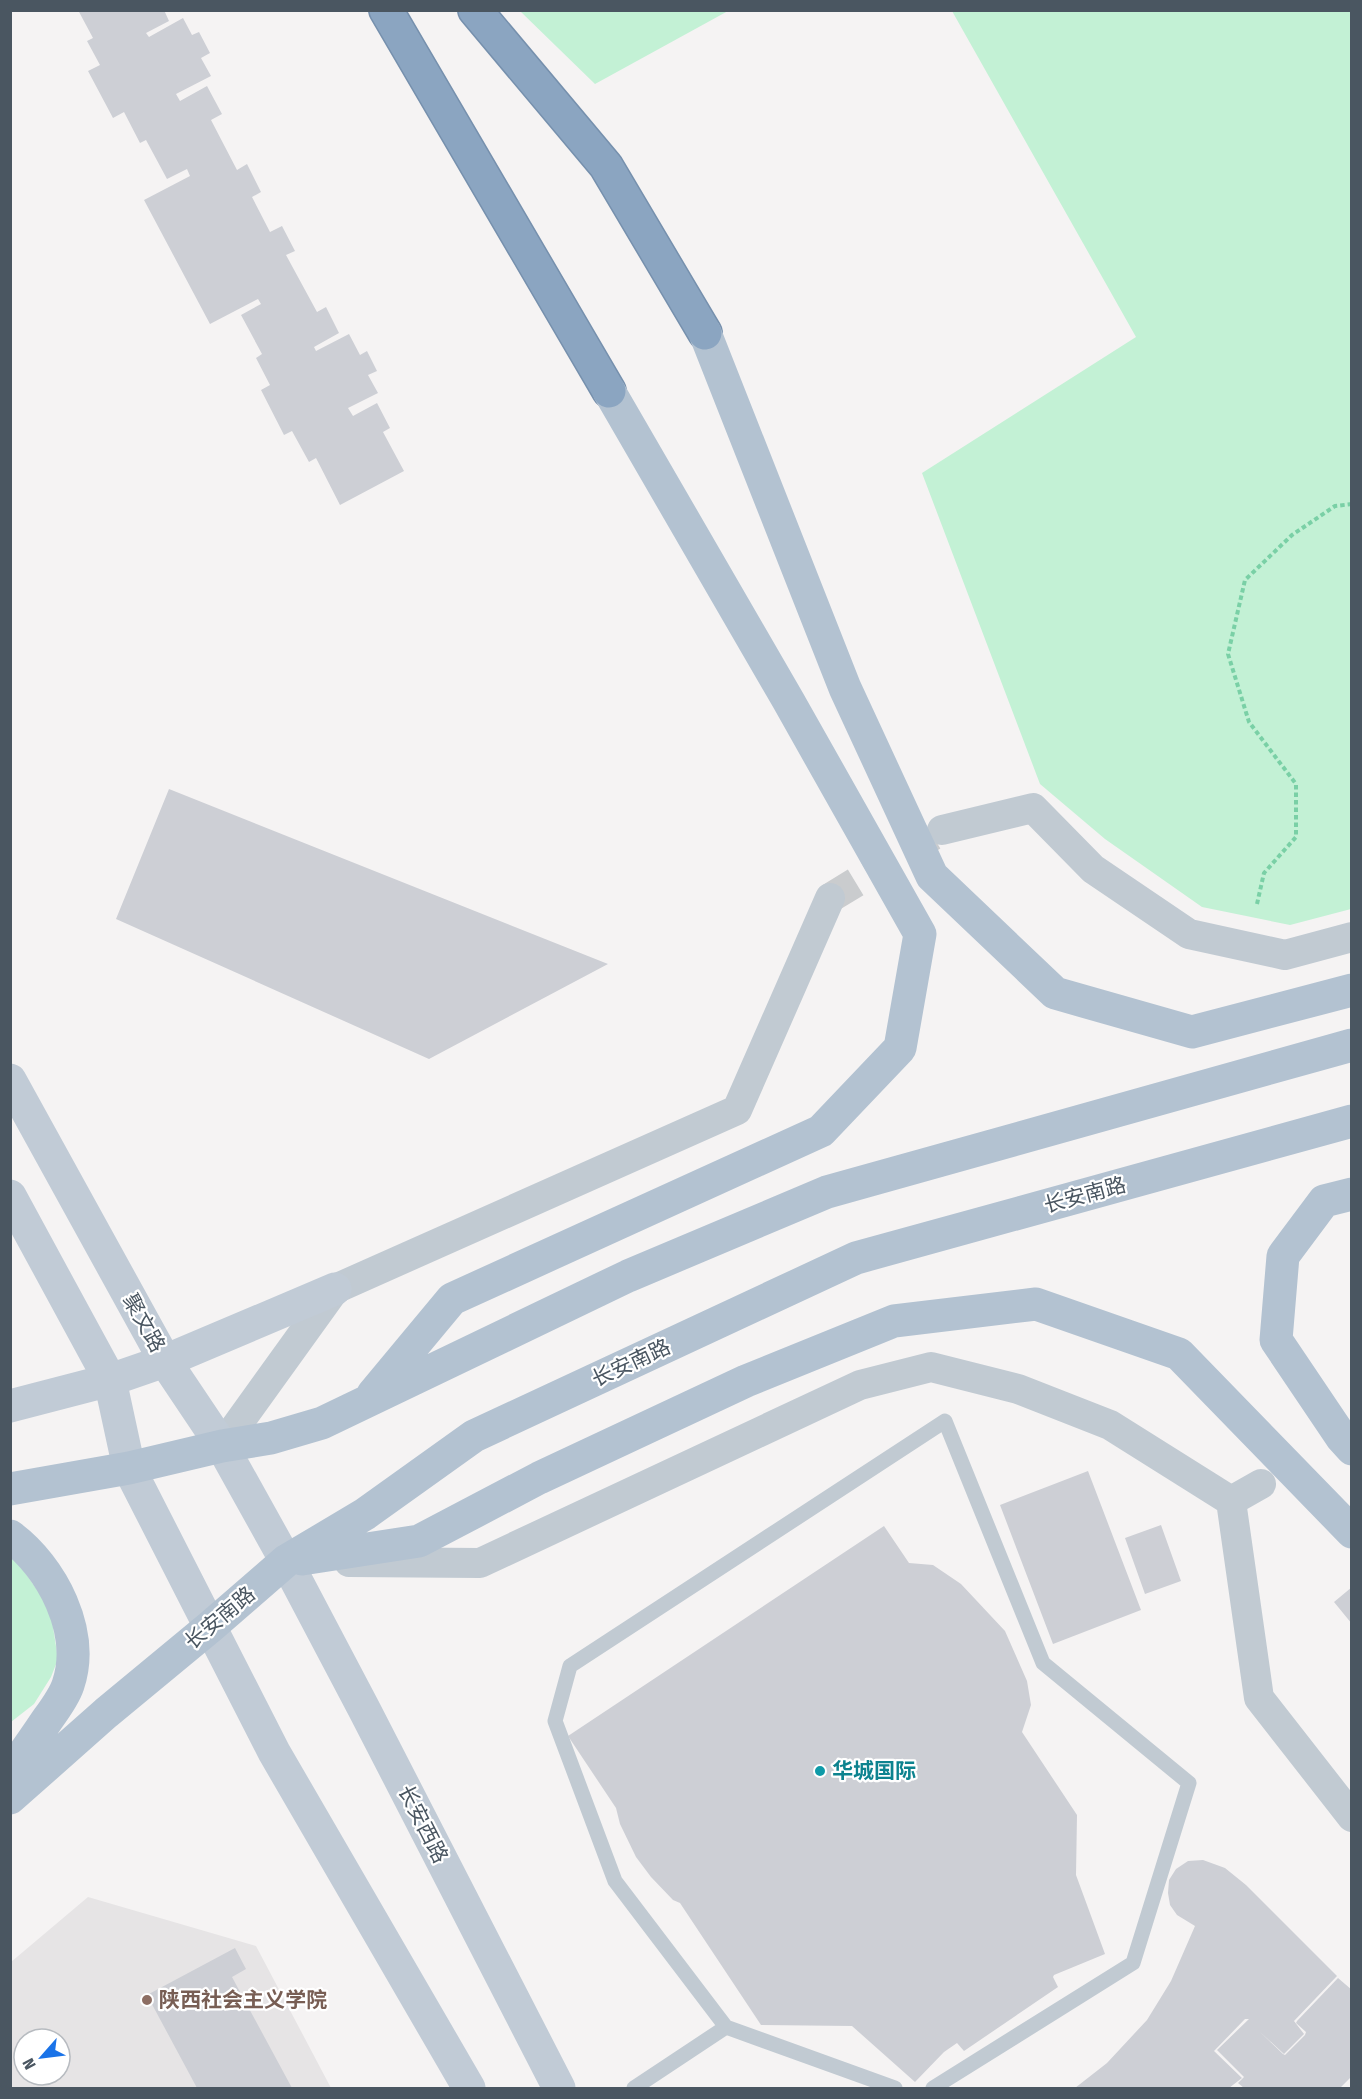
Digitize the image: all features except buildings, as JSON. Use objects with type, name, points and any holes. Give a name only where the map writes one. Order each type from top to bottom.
[{"type":"highway","points":[[386,10],[609,391]]},
{"type":"highway","points":[[475,10],[606,166],[705,333]]},
{"type":"main road","points":[[705,333],[844,688],[932,876],[1055,993],[1192,1032],[1352,990]]},
{"type":"main road","points":[[365,1403],[452,1299],[820,1131],[900,1048],[920,934],[609,391]]},
{"type":"main road","points":[[10,1489],[129,1468],[222,1446],[271,1438],[322,1423],[628,1276],[826,1192],[1352,1045]]},
{"type":"main road","name":"聚文路","points":[[10,1080],[165,1361],[222,1446],[286,1561]]},
{"type":"main road","name":"长安南路","points":[[10,1798],[106,1713],[210,1628],[286,1561],[365,1514],[474,1436],[856,1258],[1352,1121]]},
{"type":"main road","points":[[1352,1194],[1324,1201],[1283,1256],[1276,1340],[1342,1438],[1352,1449]]},
{"type":"main road","points":[[10,1196],[110,1380],[129,1468],[210,1628],[274,1752],[470,2088]]},
{"type":"main road","points":[[10,1406],[110,1380],[165,1361],[335,1289]]},
{"type":"main road","points":[[286,1561],[419,1541],[539,1478],[746,1381],[894,1321],[1036,1304],[1179,1354],[1352,1532]]},
{"type":"main road","points":[[10,1536],[29,1553],[48,1576],[62,1603],[74,1651],[68,1688],[10,1773]]},
{"type":"main road","name":"长安西路","points":[[286,1561],[559,2088]]},
{"type":"street","points":[[942,830],[1033,808],[1093,869],[1189,934],[1285,955],[1352,937]]},
{"type":"street","points":[[222,1446],[335,1289],[737,1110],[830,898]]},
{"type":"street","points":[[286,1561],[480,1563],[860,1385],[931,1367],[1018,1389],[1110,1425],[1231,1501],[1259,1698],[1352,1817]]},
{"type":"street","points":[[1231,1501],[1261,1484]]},
{"type":"lane","points":[[895,2088],[726,2027],[615,1881],[555,1721],[570,1666],[945,1421],[1043,1663],[1189,1783],[1133,1963],[933,2088]]},
{"type":"lane","points":[[634,2088],[726,2027]]},
{"type":"path","points":[[1257,904],[1264,873],[1296,837],[1296,784],[1249,722],[1228,654],[1245,580],[1292,535],[1335,506],[1352,504]]},
{"type":"shaded area","name":"陕西社会主义学院","points":[[88,1897],[256,1946],[331,2088],[11,2088],[11,1962]]},
{"type":"green space","points":[[520,11],[728,11],[595,84]]},
{"type":"green space","points":[[952,11],[1351,11],[1351,909],[1290,925],[1202,907],[1105,839],[1040,784],[922,473],[1136,337]]},
{"type":"green space","points":[[11,1553],[50,1608],[58,1659],[51,1677],[34,1704],[11,1722]]},
{"type":"tunnel","points":[[830,898],[937,833]]},
{"type":"place","name":"华城国际","points":[[820,1771]]},
{"type":"place","name":"陕西社会主义学院","points":[[147,2000]]}]
